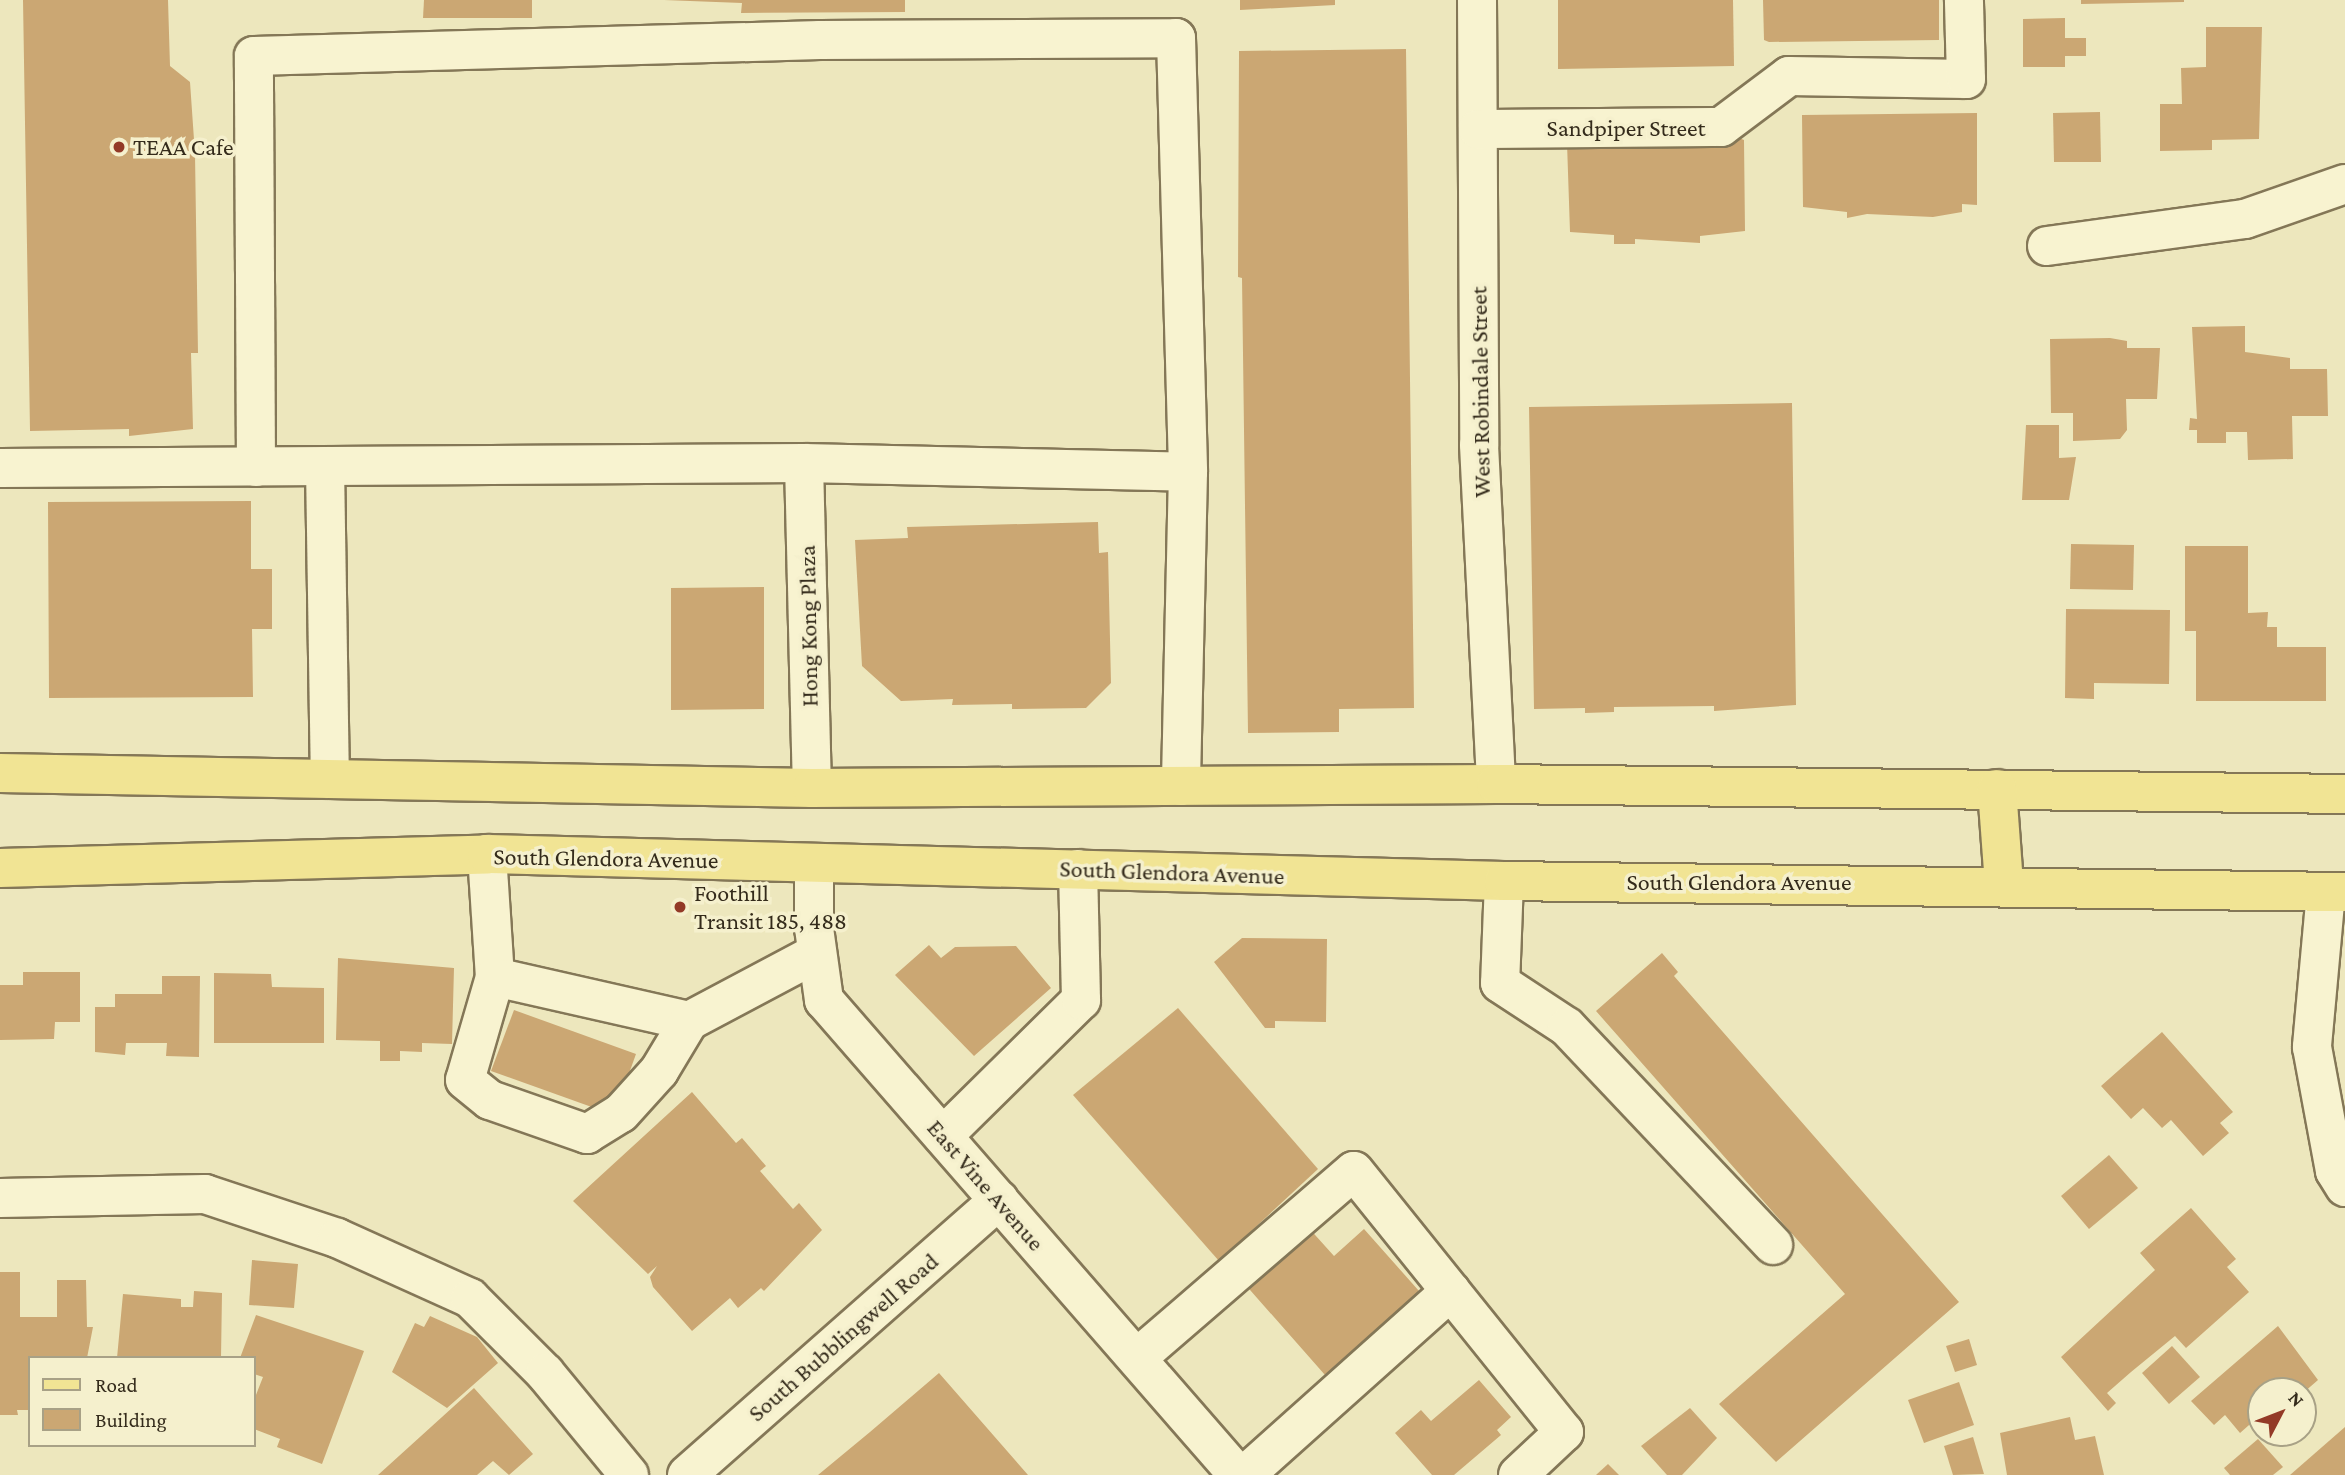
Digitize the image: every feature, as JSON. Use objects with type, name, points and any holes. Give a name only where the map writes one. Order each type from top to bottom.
[{"type":"main road","points":[[0,773],[812,788],[1496,784],[2345,794]]},
{"type":"main road","points":[[1997,789],[2004,885]]},
{"type":"main road","name":"South Glendora Avenue","points":[[0,868],[487,854],[1504,881],[2004,885],[2335,892]]},
{"type":"street","name":"West Robindale Street","points":[[1477,0],[1479,445],[1496,784]]},
{"type":"street","name":"Sandpiper Street","points":[[1478,129],[1721,127],[1790,76],[1966,79],[1964,0]]},
{"type":"street","points":[[256,467],[254,56],[820,40],[1175,38],[1188,472],[1181,786]]},
{"type":"street","points":[[2047,246],[2245,219],[2345,184]]},
{"type":"street","points":[[0,468],[804,463],[1188,472]]},
{"type":"street","name":"Hong Kong Plaza","points":[[804,463],[812,788]]},
{"type":"street","points":[[325,466],[330,779]]},
{"type":"street","points":[[487,854],[495,977],[465,1080],[489,1100],[587,1134],[621,1113],[659,1071],[689,1021],[817,953]]},
{"type":"street","name":"East Vine Avenue","points":[[814,863],[817,953],[824,1000],[1238,1475]]},
{"type":"street","points":[[943,1136],[1081,1000],[1078,869]]},
{"type":"street","points":[[1504,881],[1500,983],[1567,1027],[1773,1245]]},
{"type":"street","points":[[2335,892],[2312,1048],[2334,1171],[2345,1186]]},
{"type":"street","points":[[495,977],[689,1021]]},
{"type":"street","points":[[1137,1358],[1354,1171],[1564,1432],[1518,1475]]},
{"type":"street","points":[[0,1198],[205,1194],[373,1254],[470,1298],[545,1373],[629,1475]]},
{"type":"street","name":"South Bubblingwell Road","points":[[687,1475],[999,1200]]},
{"type":"street","points":[[1245,1475],[1451,1291]]},
{"type":"building","points":[[23,0],[168,0],[170,66],[190,82],[195,154],[198,353],[191,353],[193,429],[129,436],[129,429],[30,431]]},
{"type":"building","points":[[424,0],[532,0],[532,18],[423,18]]},
{"type":"building","points":[[664,0],[905,0],[905,12],[741,13],[742,3]]},
{"type":"building","points":[[1240,0],[1335,0],[1335,5],[1240,10]]},
{"type":"building","points":[[1558,0],[1733,0],[1734,66],[1558,69]]},
{"type":"building","points":[[1763,0],[1939,0],[1939,40],[1769,42],[1764,40]]},
{"type":"building","points":[[2081,0],[2184,0],[2184,2],[2081,4]]},
{"type":"building","points":[[2065,18],[2065,38],[2086,38],[2086,56],[2065,56],[2065,67],[2023,67],[2023,19]]},
{"type":"building","points":[[2206,27],[2262,27],[2259,139],[2212,140],[2212,150],[2160,151],[2160,104],[2182,104],[2181,68],[2206,67]]},
{"type":"building","points":[[1406,49],[1414,708],[1339,709],[1339,732],[1248,733],[1242,278],[1238,277],[1239,51]]},
{"type":"building","points":[[2100,112],[2101,162],[2054,162],[2053,113]]},
{"type":"building","points":[[1977,113],[1977,205],[1962,204],[1962,212],[1933,217],[1867,214],[1847,218],[1847,212],[1803,207],[1802,115]]},
{"type":"building","points":[[1744,140],[1745,231],[1700,236],[1700,243],[1635,239],[1635,244],[1614,244],[1614,235],[1570,232],[1567,143]]},
{"type":"building","points":[[2245,326],[2245,352],[2290,358],[2290,369],[2327,369],[2328,416],[2292,416],[2293,459],[2248,460],[2247,432],[2226,432],[2226,443],[2197,443],[2197,430],[2189,430],[2190,418],[2197,419],[2192,327]]},
{"type":"building","points":[[2110,338],[2127,341],[2127,348],[2160,348],[2157,399],[2126,399],[2127,430],[2120,439],[2073,441],[2073,413],[2051,413],[2050,339]]},
{"type":"building","points":[[1792,403],[1796,705],[1714,711],[1714,706],[1614,707],[1614,712],[1585,713],[1585,708],[1534,709],[1529,407]]},
{"type":"building","points":[[2026,425],[2059,425],[2059,458],[2076,457],[2069,500],[2022,500]]},
{"type":"building","points":[[251,501],[251,569],[272,569],[272,629],[252,629],[253,697],[49,698],[48,502]]},
{"type":"building","points":[[1098,522],[1099,553],[1108,552],[1111,683],[1086,708],[1012,709],[1012,704],[952,705],[953,699],[901,701],[862,666],[855,540],[908,538],[907,527]]},
{"type":"building","points":[[2071,544],[2134,545],[2133,590],[2070,589]]},
{"type":"building","points":[[2185,546],[2248,546],[2248,613],[2268,612],[2267,627],[2277,627],[2277,647],[2326,647],[2326,701],[2196,701],[2196,631],[2185,631]]},
{"type":"building","points":[[764,587],[764,709],[671,710],[671,588]]},
{"type":"building","points":[[2066,609],[2170,610],[2169,684],[2094,683],[2094,699],[2065,698]]},
{"type":"building","points":[[1242,938],[1327,939],[1326,1022],[1275,1021],[1275,1028],[1265,1028],[1214,962]]},
{"type":"building","points":[[929,945],[941,958],[955,947],[1016,946],[1051,988],[974,1056],[895,975]]},
{"type":"building","points":[[1662,953],[1678,972],[1674,976],[1959,1302],[1776,1462],[1719,1404],[1845,1294],[1596,1011]]},
{"type":"building","points":[[338,958],[454,968],[452,1044],[422,1043],[422,1052],[400,1051],[400,1061],[380,1061],[380,1041],[336,1040]]},
{"type":"building","points":[[23,972],[80,972],[80,1022],[55,1022],[54,1039],[0,1040],[0,985],[23,985]]},
{"type":"building","points":[[214,973],[271,974],[272,987],[324,988],[324,1043],[214,1043]]},
{"type":"building","points":[[162,976],[200,976],[199,1057],[166,1056],[167,1043],[126,1043],[125,1055],[95,1052],[95,1007],[115,1007],[115,994],[162,994]]},
{"type":"building","points":[[1178,1008],[1318,1169],[1219,1261],[1073,1095]]},
{"type":"building","points":[[514,1010],[636,1054],[614,1115],[491,1071]]},
{"type":"building","points":[[2162,1032],[2233,1112],[2220,1123],[2229,1133],[2203,1156],[2171,1120],[2162,1128],[2143,1108],[2131,1119],[2101,1086]]},
{"type":"building","points":[[692,1092],[736,1143],[742,1138],[766,1166],[760,1171],[793,1209],[799,1203],[822,1230],[764,1291],[761,1288],[738,1308],[730,1298],[692,1331],[653,1287],[650,1277],[657,1266],[648,1274],[573,1201]]},
{"type":"building","points":[[2109,1155],[2138,1188],[2089,1229],[2061,1196]]},
{"type":"building","points":[[2191,1208],[2236,1259],[2227,1267],[2249,1292],[2186,1348],[2175,1336],[2131,1372],[2107,1393],[2116,1403],[2108,1411],[2061,1357],[2155,1270],[2140,1253]]},
{"type":"building","points":[[1307,1226],[1334,1256],[1364,1229],[1419,1291],[1325,1375],[1243,1282]]},
{"type":"building","points":[[252,1260],[298,1264],[294,1308],[249,1305]]},
{"type":"building","points":[[0,1272],[20,1272],[20,1317],[57,1317],[57,1280],[86,1280],[87,1327],[93,1327],[87,1356],[28,1356],[28,1410],[17,1410],[18,1415],[0,1415]]},
{"type":"building","points":[[194,1291],[222,1293],[221,1356],[117,1356],[123,1294],[181,1299],[181,1307],[193,1307]]},
{"type":"building","points":[[256,1315],[364,1351],[322,1464],[277,1447],[280,1439],[256,1430],[256,1395],[263,1377],[256,1375],[256,1356],[241,1356]]},
{"type":"building","points":[[430,1316],[477,1337],[498,1363],[447,1408],[392,1372],[415,1323],[424,1327]]},
{"type":"building","points":[[2278,1326],[2316,1377],[2247,1377],[2247,1427],[2240,1433],[2225,1415],[2214,1425],[2191,1401]]},
{"type":"building","points":[[1969,1339],[1977,1365],[1955,1372],[1946,1346]]},
{"type":"building","points":[[2172,1346],[2200,1377],[2169,1404],[2142,1373]]},
{"type":"building","points":[[939,1373],[1028,1475],[818,1475],[870,1432]]},
{"type":"building","points":[[1479,1380],[1511,1417],[1497,1430],[1501,1435],[1454,1475],[1432,1475],[1395,1433],[1421,1410],[1431,1421]]},
{"type":"building","points":[[1959,1382],[1974,1425],[1924,1443],[1908,1400]]},
{"type":"building","points":[[474,1388],[533,1454],[509,1475],[493,1461],[477,1475],[378,1475]]},
{"type":"building","points":[[1690,1408],[1717,1438],[1682,1475],[1667,1475],[1641,1446]]},
{"type":"building","points":[[2070,1417],[2075,1440],[2095,1436],[2104,1475],[2007,1475],[2000,1433]]},
{"type":"building","points":[[2345,1427],[2345,1475],[2290,1475]]},
{"type":"building","points":[[1973,1437],[1984,1474],[1953,1475],[1944,1446]]},
{"type":"building","points":[[2249,1447],[2265,1447],[2283,1467],[2273,1475],[2230,1475],[2224,1468]]},
{"type":"building","points":[[1608,1464],[1619,1475],[1596,1475]]},
{"type":"place","name":"TEAA Cafe","points":[[119,147]]},
{"type":"place","name":"Foothill Transit 185, 488","points":[[680,907]]}]
